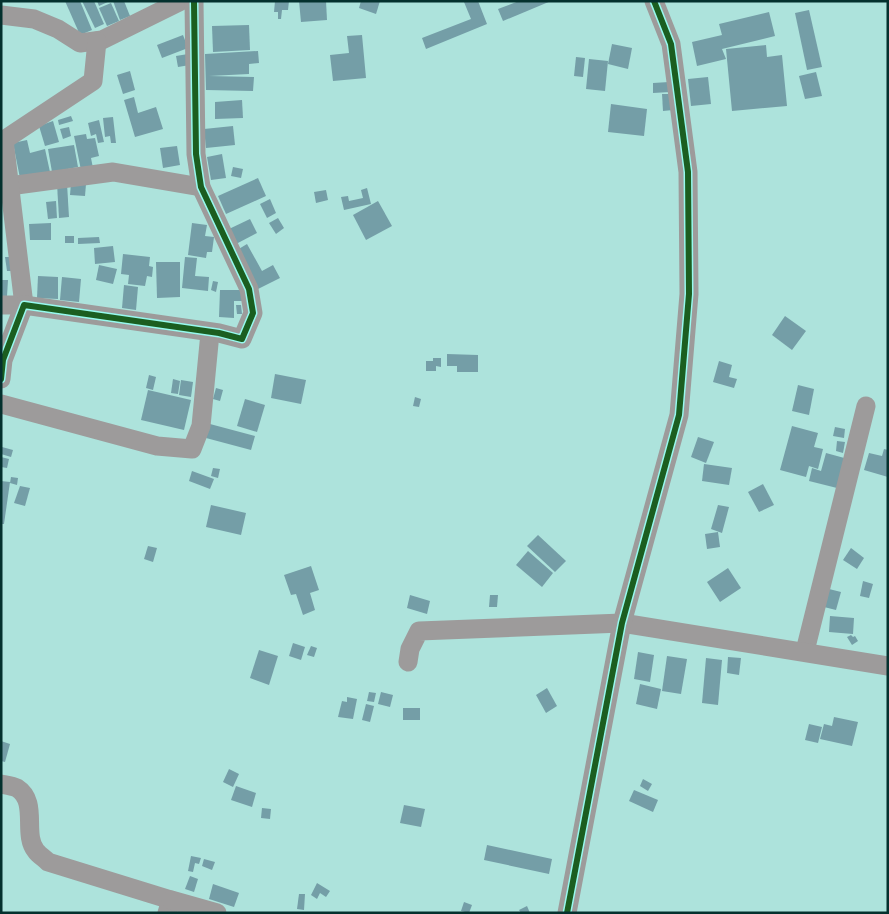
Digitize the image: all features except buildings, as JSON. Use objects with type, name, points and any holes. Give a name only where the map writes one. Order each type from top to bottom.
[{"type":"street","points":[[1,15],[34,20],[58,29],[80,43],[97,41],[181,1]]},
{"type":"street","points":[[1,305],[24,305],[210,334],[219,333],[242,339],[253,313],[249,289],[201,187],[196,154],[194,1]]},
{"type":"street","points":[[567,913],[622,623],[679,415],[689,294],[688,172],[671,44],[654,1]]},
{"type":"street","points":[[1,379],[3,360],[24,305],[4,140],[93,81],[97,41]]},
{"type":"street","points":[[9,186],[113,172],[201,187]]},
{"type":"street","points":[[1,404],[157,446],[192,449],[201,426],[210,334]]},
{"type":"street","points":[[805,652],[866,406]]},
{"type":"street","points":[[408,662],[410,649],[419,632],[622,623],[888,666]]},
{"type":"street","points":[[1,784],[17,788],[24,797],[30,812],[31,841],[36,851],[48,862],[169,906],[218,913]]},
{"type":"cycle path","points":[[1,379],[3,360],[24,305],[219,333],[242,339],[253,313],[249,289],[201,187],[196,154],[194,1]]},
{"type":"cycle path","points":[[567,913],[622,623],[679,415],[689,294],[688,172],[671,44],[654,1]]}]
